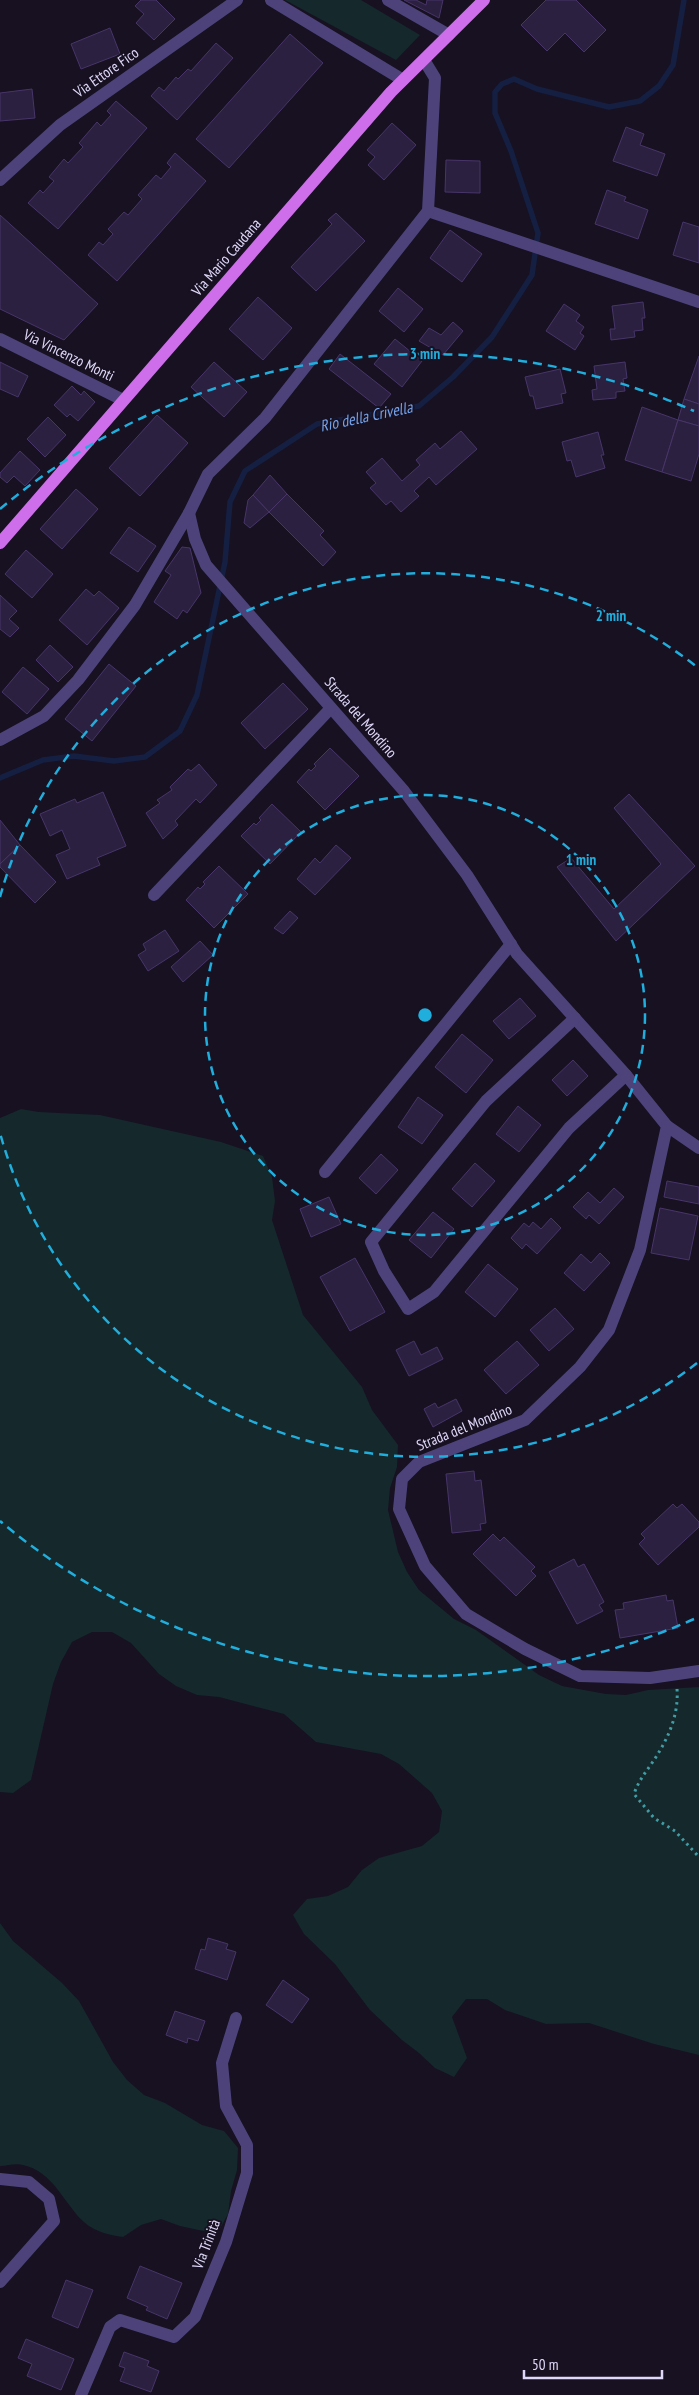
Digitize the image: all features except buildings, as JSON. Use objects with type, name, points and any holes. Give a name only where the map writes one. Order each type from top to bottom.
[{"type":"main road","name":"Via Mario Caudana","points":[[0,543],[403,80],[484,0]]},
{"type":"street","name":"Via Ettore Fico","points":[[0,180],[60,125],[237,0]]},
{"type":"street","points":[[272,0],[403,80]]},
{"type":"street","points":[[388,0],[449,35]]},
{"type":"street","points":[[0,740],[44,716],[78,680],[135,605],[189,513],[208,474],[265,418],[428,211],[435,78],[424,60]]},
{"type":"street","points":[[428,211],[699,302]]},
{"type":"street","name":"Via Vincenzo Monti","points":[[0,339],[123,400]]},
{"type":"street","name":"Strada del Mondino","points":[[189,513],[195,539],[206,565],[230,590],[404,791],[467,875],[517,954],[626,1075],[668,1126],[699,1148]]},
{"type":"street","points":[[154,895],[331,708]]},
{"type":"street","points":[[325,1172],[512,944]]},
{"type":"street","points":[[575,1018],[486,1101],[371,1242],[384,1271],[408,1309],[434,1292],[569,1128],[626,1075]]},
{"type":"street","name":"Strada del Mondino","points":[[668,1126],[640,1250],[609,1330],[580,1367],[524,1420],[420,1462],[402,1479],[399,1509],[425,1566],[466,1614],[525,1649],[580,1676],[650,1678],[699,1672]]},
{"type":"street","name":"Via Trinità","points":[[82,2395],[110,2326],[120,2320],[174,2337],[195,2317],[226,2242],[247,2173],[247,2145],[226,2106],[222,2063],[236,2018]]},
{"type":"street","points":[[0,2179],[29,2182],[49,2199],[54,2221],[0,2282]]},
{"type":"path","points":[[676,1674],[678,1693],[675,1720],[661,1750],[636,1786],[634,1794],[654,1818],[675,1831],[699,1857]]},
{"type":"green space","points":[[285,0],[361,0],[420,35],[396,60]]},
{"type":"green space","points":[[21,1109],[39,1112],[100,1115],[221,1142],[263,1156],[272,1177],[275,1201],[272,1220],[303,1315],[362,1387],[372,1410],[398,1445],[397,1467],[390,1488],[388,1510],[398,1552],[407,1572],[419,1590],[454,1619],[476,1630],[539,1675],[562,1686],[606,1694],[626,1695],[648,1690],[699,1687],[699,2055],[654,2044],[589,2023],[546,2024],[505,2010],[487,1999],[466,1999],[452,2017],[467,2058],[454,2077],[435,2068],[370,2010],[335,1964],[304,1934],[293,1915],[307,1899],[328,1896],[348,1887],[362,1870],[379,1858],[422,1846],[439,1832],[442,1811],[432,1793],[399,1764],[381,1754],[316,1742],[284,1714],[219,1697],[197,1695],[176,1686],[159,1674],[131,1643],[112,1632],[92,1632],[72,1642],[61,1662],[53,1684],[31,1780],[13,1793],[0,1792],[0,1118]]},
{"type":"green space","points":[[0,1923],[13,1941],[62,1983],[79,2001],[113,2062],[127,2080],[144,2095],[165,2103],[202,2125],[224,2131],[238,2148],[237,2170],[231,2191],[228,2214],[217,2234],[180,2226],[161,2219],[141,2225],[123,2237],[102,2232],[84,2222],[50,2181],[33,2168],[20,2164],[0,2166]]},
{"type":"waterway","name":"Rio della Crivella","points":[[0,778],[43,760],[74,756],[114,761],[145,757],[180,731],[197,695],[225,562],[230,502],[245,471],[317,424],[419,406],[453,377],[492,337],[532,275],[538,233],[511,151],[495,113],[495,92],[502,84],[514,79],[537,89],[609,107],[640,101],[659,86],[673,65],[684,0]]}]
